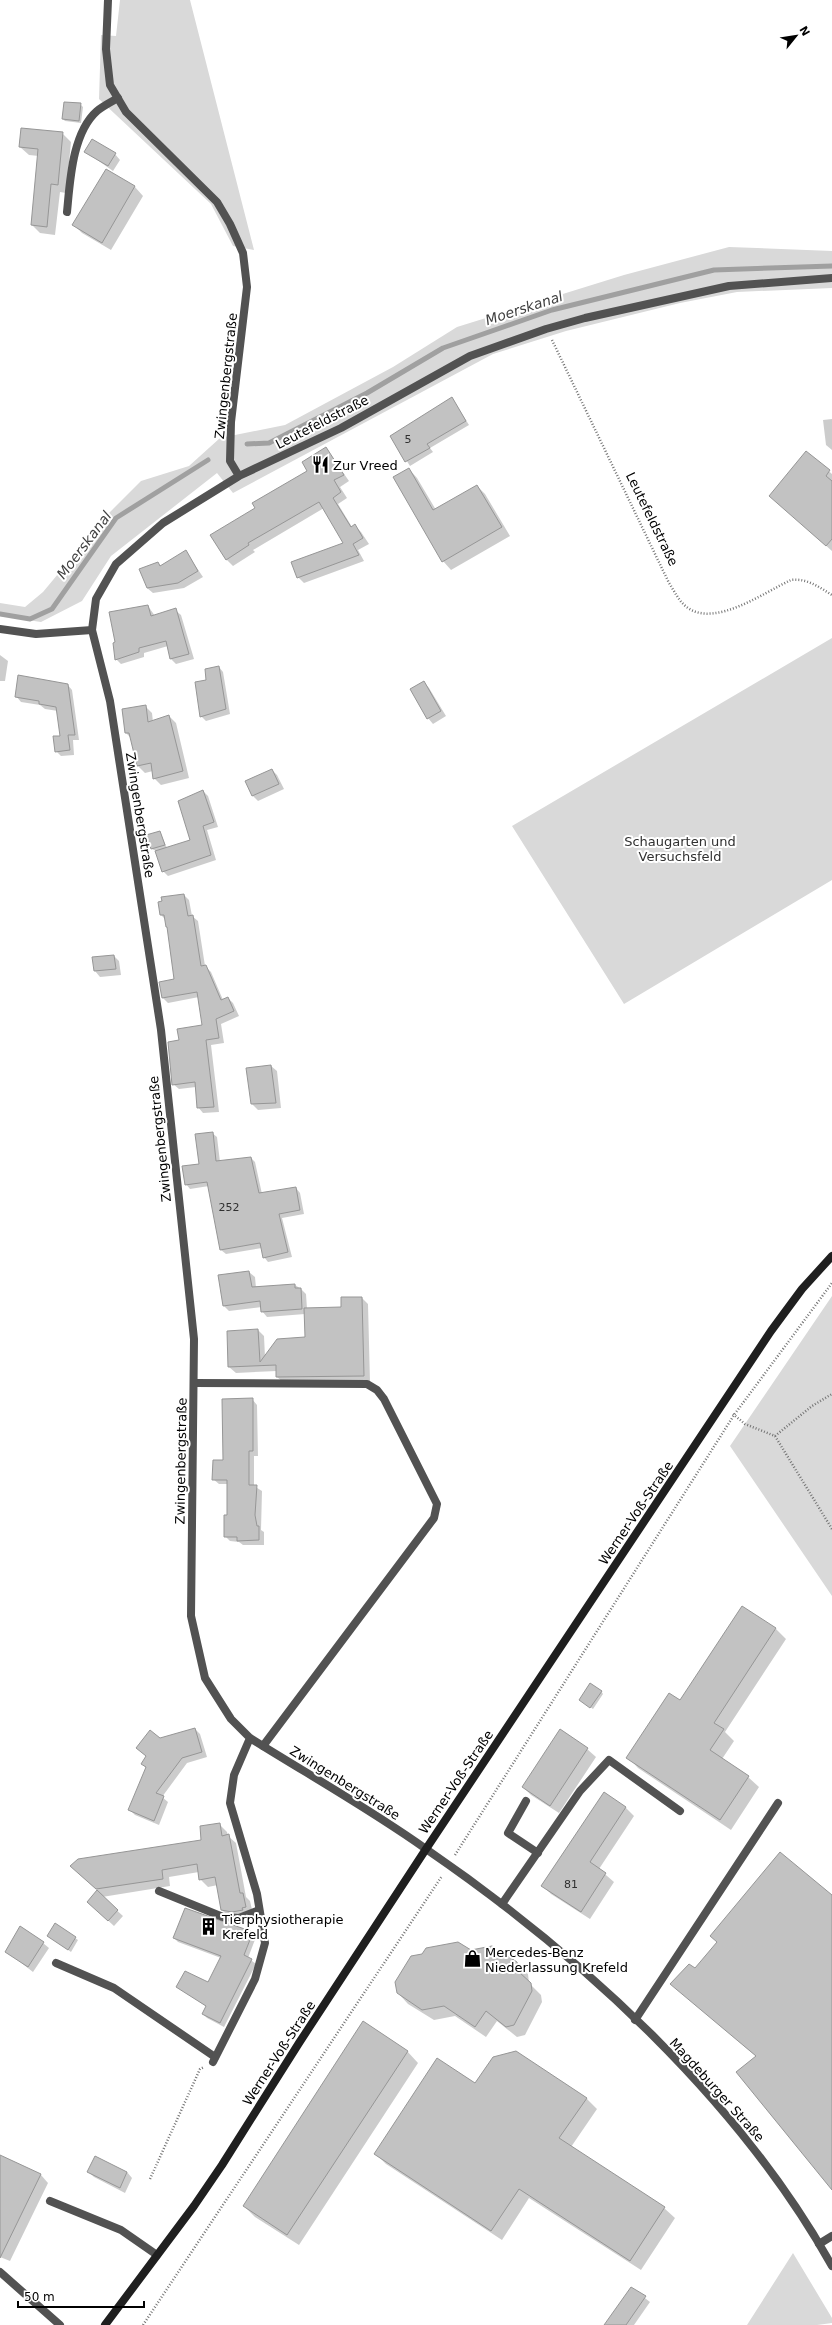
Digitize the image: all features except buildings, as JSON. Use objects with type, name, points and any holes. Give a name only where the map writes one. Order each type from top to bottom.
[{"type":"main road","name":"Werner-Voß-Straße","points":[[105,2325],[218,2171],[426,1849],[771,1331],[802,1289],[832,1256]]},
{"type":"street","name":"Zwingenbergstraße","points":[[108,0],[106,49],[110,85],[126,112],[217,202],[230,224],[243,253],[247,287],[231,422],[230,461],[239,476],[163,523],[116,564],[96,599],[92,630],[110,701],[161,1030],[194,1339],[191,1616],[205,1678],[231,1719],[250,1738],[426,1849]]},
{"type":"street","points":[[67,212],[71,170],[81,135],[96,112],[118,98]]},
{"type":"street","name":"Leutefeldstraße","points":[[239,476],[341,428],[470,356],[546,329],[585,318],[729,286],[832,278]]},
{"type":"street","points":[[0,629],[36,634],[92,630]]},
{"type":"street","points":[[194,1383],[358,1382],[373,1386],[384,1400],[437,1504],[434,1518],[263,1746]]},
{"type":"street","points":[[56,1963],[114,1988],[214,2059],[254,1979],[265,1943],[257,1894],[230,1803],[234,1776],[250,1738]]},
{"type":"street","points":[[502,1904],[580,1791],[609,1760],[680,1811]]},
{"type":"street","points":[[526,1801],[508,1833],[538,1853]]},
{"type":"street","points":[[635,2020],[778,1803]]},
{"type":"street","name":"Magdeburger Straße","points":[[426,1849],[502,1904],[586,1972],[685,2069],[764,2161],[832,2266]]},
{"type":"street","points":[[159,1891],[224,1917],[238,1918],[259,1910]]},
{"type":"street","points":[[50,2201],[121,2230],[156,2255]]},
{"type":"street","points":[[819,2244],[832,2236]]},
{"type":"street","points":[[0,2272],[60,2325]]},
{"type":"path","name":"Leutefeldstraße","points":[[546,329],[669,583],[681,603],[695,612],[704,614],[720,614],[791,580],[799,579],[811,583],[832,595]]},
{"type":"path","points":[[143,2325],[449,1865],[734,1415],[832,1282]]},
{"type":"path","points":[[775,1436],[812,1406],[832,1394]]},
{"type":"path","points":[[721,1405],[745,1424],[775,1436],[832,1529]]},
{"type":"path","points":[[150,2179],[200,2069],[214,2059]]},
{"type":"green space","points":[[120,0],[190,0],[254,250],[233,246],[211,204],[99,99],[101,35],[116,36]]},
{"type":"green space","points":[[729,247],[832,251],[832,288],[737,292],[680,303],[566,331],[493,354],[233,493],[217,473],[111,556],[82,601],[41,622],[0,616],[0,603],[25,607],[43,592],[108,514],[141,481],[189,466],[220,438],[285,425],[393,367],[457,327],[624,275]]},
{"type":"green space","name":"Schaugarten und Versuchsfeld","points":[[832,638],[832,880],[624,1004],[512,826]]},
{"type":"green space","points":[[832,1296],[832,1596],[730,1446]]},
{"type":"green space","points":[[793,2253],[832,2318],[832,2323],[817,2325],[747,2325]]},
{"type":"waterway","name":"Moerskanal","points":[[247,444],[269,443],[367,393],[443,348],[552,310],[714,270],[832,266]]},
{"type":"waterway","name":"Moerskanal","points":[[0,614],[30,619],[52,609],[116,518],[208,460]]},
{"type":"place","name":"Zur Vreed","points":[[320,465]]},
{"type":"place","name":"Tierphysiotherapie Krefeld","points":[[209,1926]]},
{"type":"place","name":"Mercedes-Benz Niederlassung Krefeld","points":[[472,1959]]}]
